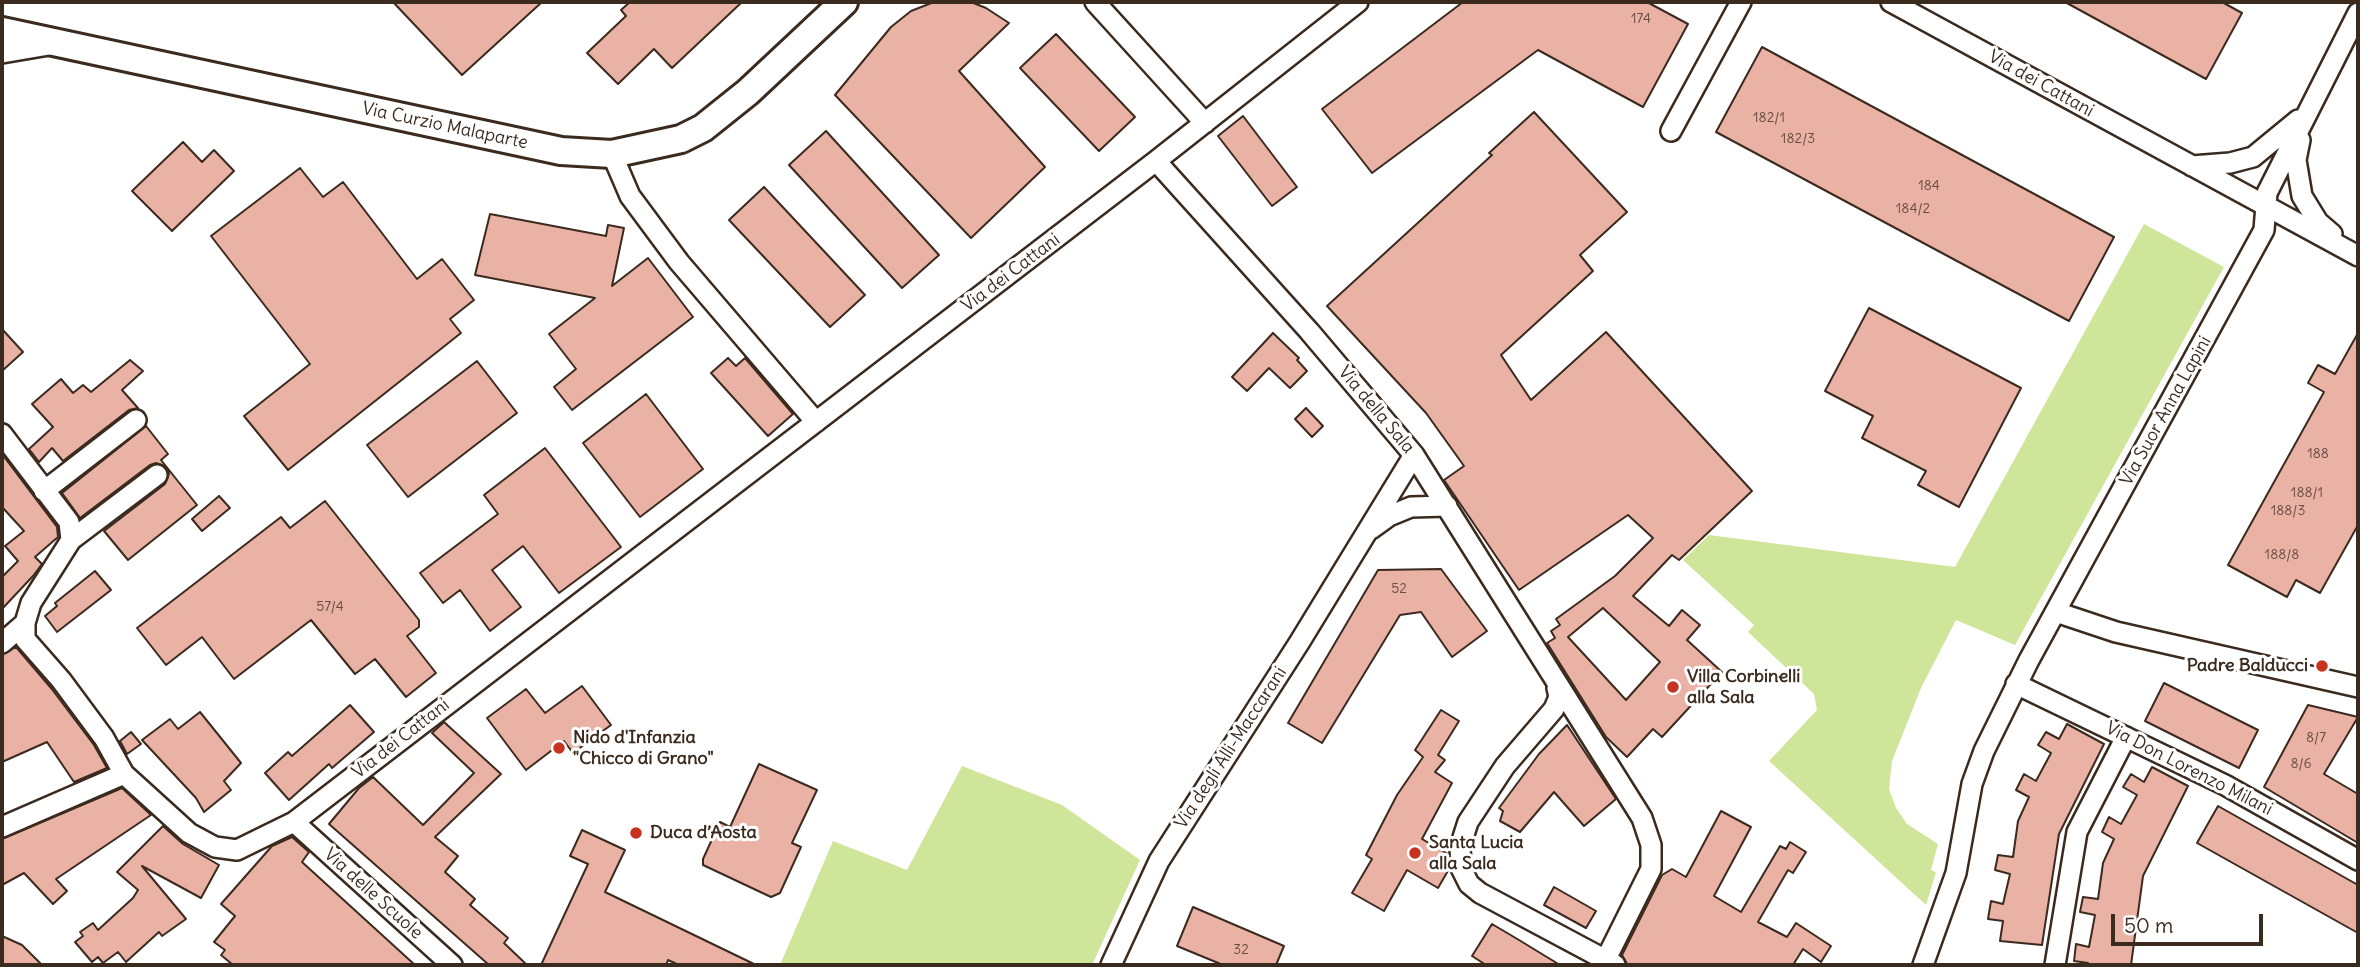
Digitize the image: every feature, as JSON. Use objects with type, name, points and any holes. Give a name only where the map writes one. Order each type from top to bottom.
[{"type":"street","name":"Via Curzio Malaparte","points":[[2,31],[561,151],[611,153],[681,139],[703,128],[748,92],[844,2]]},
{"type":"street","points":[[1095,2],[1205,122]]},
{"type":"street","name":"Via dei Cattani","points":[[25,623],[25,639],[61,680],[104,738],[124,774],[189,834],[215,848],[237,850],[294,822],[1156,161],[1358,2]]},
{"type":"street","points":[[1671,131],[1741,2]]},
{"type":"street","name":"Via dei Cattani","points":[[1891,2],[2355,254]]},
{"type":"street","name":"Via dei Cattani","points":[[2264,206],[2267,193],[2358,13]]},
{"type":"street","points":[[2,53],[59,43]]},
{"type":"street","name":"Via dei Cattani","points":[[2191,166],[2230,163],[2253,157],[2281,136],[2309,109]]},
{"type":"street","name":"Via dei Cattani","points":[[2309,109],[2296,160],[2302,196],[2318,222],[2355,254]]},
{"type":"street","points":[[611,153],[630,196],[679,262],[816,422]]},
{"type":"street","name":"Via della Sala","points":[[1156,161],[1309,331],[1414,455],[1557,688],[1642,818],[1653,857],[1651,869],[1608,964],[1480,893],[1469,884],[1461,868],[1462,835],[1475,809],[1505,766],[1554,709]]},
{"type":"street","name":"Via Suor Anna Lapini","points":[[1923,965],[1956,873],[1978,765],[2016,684],[2264,230],[2264,206]]},
{"type":"street","points":[[44,491],[136,420]]},
{"type":"street","points":[[2,434],[69,522],[71,540]]},
{"type":"street","name":"Via degli Alli-Maccarani","points":[[1111,965],[1158,861],[1299,643],[1414,455]]},
{"type":"street","points":[[2,643],[25,623],[31,603],[71,540],[157,475]]},
{"type":"street","name":"Via degli Alli-Maccarani","points":[[1362,536],[1399,511],[1423,505],[1447,506]]},
{"type":"street","points":[[2056,612],[2116,632],[2358,687]]},
{"type":"street","name":"Via Don Lorenzo Milani","points":[[2016,684],[2225,785],[2358,860]]},
{"type":"street","points":[[1554,709],[1559,697],[1557,688]]},
{"type":"street","points":[[1554,709],[1564,707],[1575,713]]},
{"type":"street","points":[[2054,965],[2077,832],[2126,737]]},
{"type":"street","points":[[2,827],[124,774]]},
{"type":"street","name":"Via delle Scuole","points":[[294,822],[452,965]]},
{"type":"green space","points":[[2144,224],[2224,267],[2015,645],[1956,620],[1921,688],[1892,761],[1889,789],[1896,808],[1907,824],[1938,844],[1931,870],[1936,872],[1926,905],[1769,761],[1817,710],[1814,694],[1748,632],[1754,625],[1683,560],[1709,535],[1955,567]]},
{"type":"green space","points":[[962,766],[1062,805],[1140,860],[1092,965],[780,965],[833,841],[907,870]]},
{"type":"building","points":[[393,2],[542,2],[462,75]]},
{"type":"building","points":[[630,2],[742,2],[672,68],[654,49],[618,84],[587,53],[626,16],[621,10]]},
{"type":"building","points":[[934,2],[971,2],[1009,23],[959,71],[1045,167],[971,238],[835,95],[891,27],[911,11]]},
{"type":"building","points":[[1463,2],[1647,2],[1688,24],[1643,107],[1538,50],[1372,173],[1322,109]]},
{"type":"building","points":[[2065,2],[2222,2],[2242,13],[2206,79]]},
{"type":"building","points":[[1056,34],[1135,117],[1099,151],[1020,68]]},
{"type":"building","points":[[1762,47],[2114,237],[2069,321],[1716,132]]},
{"type":"building","points":[[1534,112],[1627,212],[1580,255],[1593,271],[1501,355],[1531,400],[1606,332],[1752,491],[1679,560],[1672,555],[1633,596],[1669,626],[1682,610],[1700,625],[1687,640],[1722,672],[1662,737],[1653,729],[1627,757],[1606,737],[1547,643],[1555,638],[1551,631],[1560,625],[1556,619],[1615,576],[1653,538],[1628,515],[1519,590],[1444,480],[1464,466],[1426,413],[1327,306],[1492,155],[1489,153]],"holes":[[[1603,608],[1660,662],[1626,700],[1568,637]]]},
{"type":"building","points":[[1243,116],[1297,187],[1272,206],[1218,136]]},
{"type":"building","points":[[826,131],[939,255],[902,288],[789,165]]},
{"type":"building","points":[[183,142],[202,162],[214,150],[234,171],[172,231],[132,191]]},
{"type":"building","points":[[300,168],[323,197],[343,182],[417,279],[442,259],[474,300],[450,319],[461,333],[288,470],[244,416],[310,364],[211,236]]},
{"type":"building","points":[[764,187],[865,295],[830,327],[729,220]]},
{"type":"building","points":[[490,214],[606,236],[608,225],[624,228],[612,286],[648,258],[693,317],[572,410],[554,387],[576,369],[549,334],[595,298],[475,275]]},
{"type":"building","points":[[1869,308],[2021,388],[1959,507],[1918,485],[1926,471],[1862,438],[1873,416],[1825,391]]},
{"type":"building","points":[[2,329],[23,352],[2,371]]},
{"type":"building","points":[[1273,333],[1299,358],[1297,360],[1307,371],[1290,388],[1269,368],[1247,391],[1232,377]]},
{"type":"building","points":[[2358,333],[2358,525],[2320,593],[2296,580],[2287,597],[2228,565],[2324,392],[2308,383],[2318,365],[2335,374]]},
{"type":"building","points":[[728,358],[736,366],[745,358],[793,414],[768,436],[711,373]]},
{"type":"building","points":[[130,360],[143,371],[122,390],[138,408],[129,410],[63,461],[52,448],[39,462],[29,449],[53,427],[32,404],[61,379],[73,393],[83,385],[91,392]]},
{"type":"building","points":[[477,361],[517,413],[408,497],[367,445]]},
{"type":"building","points":[[646,394],[703,469],[640,517],[583,443]]},
{"type":"building","points":[[1306,408],[1323,426],[1312,437],[1295,419]]},
{"type":"building","points":[[146,426],[168,454],[161,460],[197,505],[128,560],[104,531],[165,484],[169,474],[166,467],[156,463],[150,465],[80,518],[62,493]]},
{"type":"building","points":[[545,448],[621,547],[559,593],[523,546],[492,570],[521,607],[490,631],[460,590],[443,603],[420,573],[498,514],[484,495]]},
{"type":"building","points":[[2,454],[57,527],[58,537],[35,557],[42,564],[2,609],[2,577],[18,561],[5,546],[24,531],[2,507]]},
{"type":"building","points":[[219,496],[230,508],[202,531],[192,519]]},
{"type":"building","points":[[325,501],[419,620],[419,627],[407,636],[436,673],[406,697],[375,659],[355,674],[311,620],[234,679],[202,637],[166,665],[137,628],[281,517],[290,528]]},
{"type":"building","points":[[1441,569],[1487,631],[1452,657],[1421,612],[1400,615],[1322,743],[1288,723],[1378,570]]},
{"type":"building","points":[[95,571],[111,590],[57,632],[45,616],[57,606],[55,603]]},
{"type":"building","points":[[16,647],[94,745],[107,768],[74,782],[47,742],[2,762],[2,655]]},
{"type":"building","points":[[2164,683],[2258,730],[2239,768],[2145,721]]},
{"type":"building","points":[[582,686],[611,725],[573,753],[564,741],[526,770],[487,718],[526,689],[545,713]]},
{"type":"building","points":[[350,705],[374,732],[332,768],[329,764],[289,800],[265,773],[288,752],[292,756]]},
{"type":"building","points":[[2308,705],[2358,717],[2324,774],[2358,794],[2358,843],[2264,787]]},
{"type":"building","points":[[1441,710],[1459,721],[1438,755],[1445,760],[1435,772],[1452,783],[1422,839],[1448,854],[1449,869],[1438,888],[1407,870],[1384,911],[1352,893],[1372,859],[1366,855],[1397,795],[1423,757],[1415,750]]},
{"type":"building","points":[[200,712],[241,763],[224,781],[231,790],[204,812],[196,798],[142,740],[170,719],[178,729]]},
{"type":"building","points":[[444,722],[501,774],[435,837],[458,856],[445,872],[475,899],[470,905],[508,938],[504,943],[527,965],[489,965],[329,824],[359,788],[373,777],[423,825],[474,773],[432,733]]},
{"type":"building","points":[[2067,724],[2104,744],[2059,834],[2042,945],[2000,941],[2003,921],[1988,919],[1991,901],[2003,904],[2010,874],[1995,870],[1998,855],[2013,857],[2018,821],[2029,797],[2016,790],[2024,774],[2036,781],[2051,753],[2038,745],[2046,732],[2059,739]]},
{"type":"building","points":[[1567,725],[1616,799],[1584,826],[1554,792],[1520,832],[1500,821],[1503,811],[1499,808],[1539,754]]},
{"type":"building","points":[[131,732],[141,744],[127,754],[120,741]]},
{"type":"building","points":[[759,764],[817,790],[792,843],[801,847],[780,893],[771,897],[703,865],[703,859],[720,822],[730,827]]},
{"type":"building","points":[[2152,767],[2188,786],[2143,876],[2131,965],[2088,965],[2074,961],[2076,944],[2089,947],[2095,915],[2080,912],[2083,897],[2098,899],[2103,863],[2114,839],[2102,832],[2109,817],[2121,824],[2137,795],[2123,787],[2131,774],[2144,782]]},
{"type":"building","points":[[122,788],[151,815],[56,879],[67,891],[53,904],[24,873],[2,885],[2,839]]},
{"type":"building","points":[[2218,806],[2358,885],[2358,933],[2197,843]]},
{"type":"building","points":[[1721,811],[1751,827],[1714,896],[1741,912],[1780,846],[1786,849],[1790,842],[1806,852],[1793,873],[1788,870],[1758,922],[1787,937],[1796,923],[1831,946],[1821,962],[1803,949],[1793,965],[1627,964],[1622,955],[1662,875],[1672,869],[1686,877]]},
{"type":"building","points":[[163,826],[183,844],[219,865],[201,898],[142,866],[186,919],[162,936],[159,932],[126,962],[118,952],[103,963],[98,957],[92,962],[75,942],[83,936],[80,932],[93,923],[98,930],[133,898],[138,890],[117,872]]},
{"type":"building","points":[[582,830],[625,850],[605,892],[756,965],[679,965],[668,960],[666,965],[541,965],[588,864],[570,856]]},
{"type":"building","points":[[292,837],[309,852],[302,862],[415,965],[233,965],[221,955],[225,950],[214,942],[235,916],[221,904],[272,846]]},
{"type":"building","points":[[1554,887],[1596,911],[1586,928],[1544,905]]},
{"type":"building","points":[[1193,907],[1284,946],[1276,965],[1223,965],[1177,946]]},
{"type":"building","points":[[1492,924],[1560,965],[1486,965],[1472,956]]},
{"type":"building","points":[[2,936],[22,945],[42,965],[2,965]]},
{"type":"place","name":"Padre Balducci","points":[[2322,666]]},
{"type":"place","name":"Villa Corbinelli alla Sala","points":[[1673,687]]},
{"type":"place","name":"Nido d'Infanzia \"Chicco di Grano\"","points":[[559,748]]},
{"type":"place","name":"Duca d’Aosta","points":[[636,833]]},
{"type":"place","name":"Santa Lucia alla Sala","points":[[1415,853]]}]
